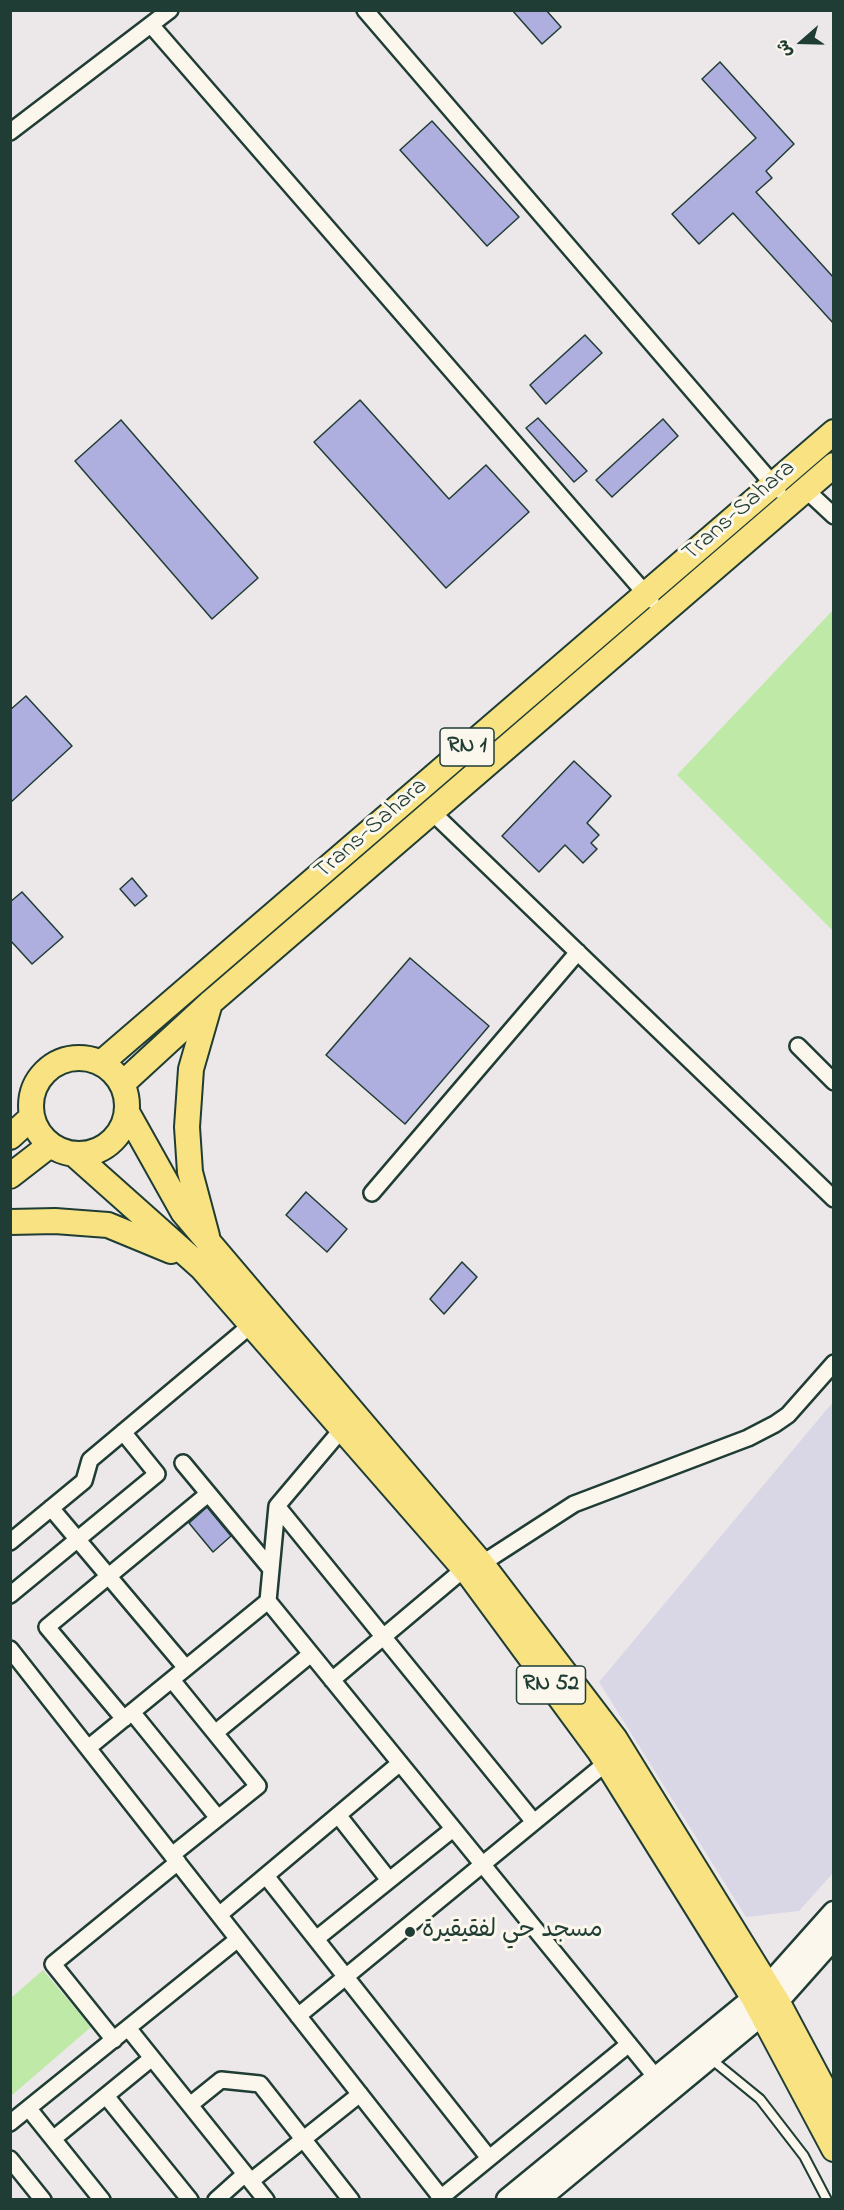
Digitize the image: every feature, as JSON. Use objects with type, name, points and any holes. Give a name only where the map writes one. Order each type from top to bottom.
[{"type":"main road","name":"Trans-Sahara","points":[[101,1063],[834,432]]},
{"type":"main road","name":"Trans-Sahara","points":[[122,1084],[210,1004],[834,465]]},
{"type":"main road","points":[[206,1258],[190,1172],[187,1127],[191,1069],[210,1004]]},
{"type":"main road","points":[[74,1154],[88,1153],[108,1144],[122,1127],[127,1112],[127,1098],[114,1072],[101,1063],[87,1058],[71,1058],[50,1068],[35,1085],[31,1101],[32,1116],[42,1137],[50,1145],[74,1154],[206,1258]]},
{"type":"main road","points":[[127,1112],[206,1258]]},
{"type":"main road","points":[[10,1137],[32,1116]]},
{"type":"main road","points":[[10,1176],[50,1145]]},
{"type":"main road","points":[[10,1222],[55,1221],[108,1226],[206,1258]]},
{"type":"main road","name":"RN 52","points":[[206,1258],[251,1325],[342,1429],[471,1569],[606,1763],[766,2000],[834,2108]]},
{"type":"main road","name":"RN 52","points":[[206,1258],[615,1739],[766,2000],[834,2149]]},
{"type":"main road","points":[[508,2199],[662,2085],[766,2000],[834,1913]]},
{"type":"main road","points":[[537,2199],[662,2085],[709,2057],[834,1937]]},
{"type":"street","points":[[10,132],[170,10]]},
{"type":"street","points":[[365,10],[773,484],[834,516]]},
{"type":"street","points":[[151,25],[662,613]]},
{"type":"street","points":[[432,812],[834,1199]]},
{"type":"street","points":[[372,1192],[578,952]]},
{"type":"street","points":[[798,1046],[834,1082]]},
{"type":"street","points":[[10,1542],[84,1480],[90,1460],[251,1325]]},
{"type":"street","points":[[332,1680],[471,1569],[574,1504],[748,1438],[775,1424],[788,1415],[834,1363]]},
{"type":"street","points":[[342,1429],[277,1506],[268,1601],[662,2085]]},
{"type":"street","points":[[10,1595],[158,1474],[123,1432]]},
{"type":"street","points":[[183,1463],[271,1569]]},
{"type":"street","points":[[208,1494],[47,1627],[218,1818]]},
{"type":"street","points":[[277,1506],[534,1822]]},
{"type":"street","points":[[51,1508],[186,1668]]},
{"type":"street","points":[[88,1748],[268,1601]]},
{"type":"street","points":[[10,1649],[440,2199],[629,2044]]},
{"type":"street","points":[[214,1733],[311,1654]]},
{"type":"street","points":[[114,2040],[53,1964],[175,1859],[218,1818],[258,1786],[172,1680]]},
{"type":"street","points":[[219,1915],[400,1763]]},
{"type":"street","points":[[298,2016],[606,1763]]},
{"type":"street","points":[[338,1815],[389,1880]]},
{"type":"street","points":[[316,1939],[453,1828]]},
{"type":"street","points":[[266,1876],[489,2158]]},
{"type":"street","points":[[10,2123],[238,1939]]},
{"type":"street","points":[[128,2028],[266,2199]]},
{"type":"street","points":[[53,2139],[152,2058]]},
{"type":"street","points":[[190,2105],[221,2079],[260,2084],[351,2199]]},
{"type":"street","points":[[216,2199],[303,2139],[360,2094]]},
{"type":"street","points":[[106,2096],[190,2199]]},
{"type":"street","points":[[29,2109],[102,2199]]},
{"type":"street","points":[[10,2159],[43,2199]]},
{"type":"lane","points":[[709,2057],[760,2099],[804,2157],[827,2199]]},
{"type":"shaded area","points":[[833,1402],[833,1873],[799,1911],[746,1917],[599,1682]]},
{"type":"green space","points":[[833,610],[833,931],[677,775]]},
{"type":"green space","points":[[43,1970],[91,2027],[11,2096],[11,1998]]},
{"type":"building","points":[[512,10],[546,10],[561,27],[542,44]]},
{"type":"building","points":[[720,62],[794,144],[766,171],[772,178],[756,192],[834,278],[834,324],[733,213],[699,244],[672,214],[756,138],[702,79]]},
{"type":"building","points":[[432,121],[519,217],[487,246],[400,150]]},
{"type":"building","points":[[585,335],[602,353],[546,404],[530,385]]},
{"type":"building","points":[[360,400],[449,499],[486,465],[529,512],[446,588],[314,442]]},
{"type":"building","points":[[538,418],[587,471],[574,482],[526,428]]},
{"type":"building","points":[[663,419],[678,436],[612,497],[596,480]]},
{"type":"building","points":[[121,420],[258,578],[212,619],[75,461]]},
{"type":"building","points":[[26,696],[72,746],[10,803],[10,710]]},
{"type":"building","points":[[574,761],[611,796],[587,823],[599,835],[591,843],[597,849],[583,863],[565,845],[539,872],[502,836]]},
{"type":"building","points":[[132,878],[147,896],[135,906],[120,889]]},
{"type":"building","points":[[22,892],[63,937],[32,964],[10,940],[10,902]]},
{"type":"building","points":[[410,958],[489,1026],[405,1124],[326,1055]]},
{"type":"building","points":[[306,1192],[347,1229],[327,1252],[286,1215]]},
{"type":"building","points":[[462,1262],[477,1277],[444,1314],[430,1299]]},
{"type":"building","points":[[207,1507],[231,1536],[213,1552],[189,1523]]},
{"type":"place","name":"مسجد حي لفقيقيرة","points":[[410,1932]]}]
